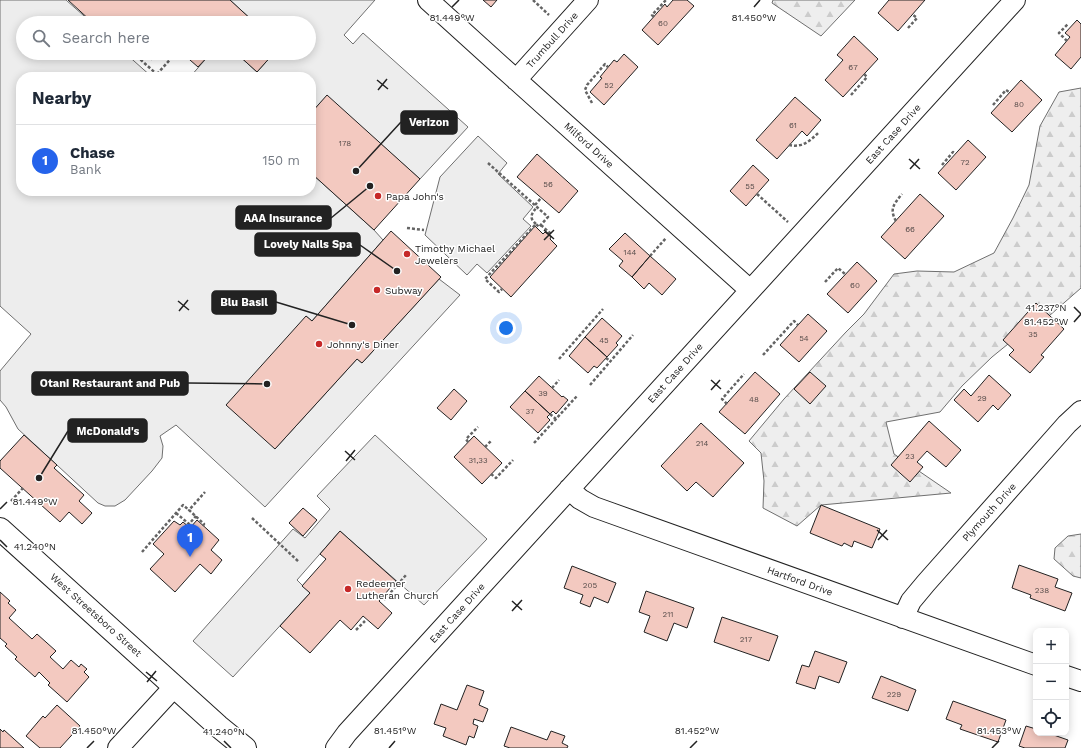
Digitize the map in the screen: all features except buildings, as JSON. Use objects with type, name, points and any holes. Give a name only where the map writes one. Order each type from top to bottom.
[{"type":"main road","name":"West Streetsboro Street","points":[[0,530],[218,726],[245,748]]},
{"type":"street","name":"Milford Drive","points":[[428,0],[750,290]]},
{"type":"street","name":"Trumbull Drive","points":[[516,80],[588,0]]},
{"type":"street","name":"East Case Drive","points":[[336,748],[347,733],[1014,0]]},
{"type":"street","name":"Plymouth Drive","points":[[903,618],[911,601],[926,583],[1067,424],[1081,411]]},
{"type":"street","name":"Hartford Drive","points":[[569,489],[580,499],[594,507],[1033,664]]},
{"type":"street","points":[[1069,677],[1081,681]]},
{"type":"street","points":[[118,748],[175,686]]},
{"type":"path","points":[[533,0],[550,15]]},
{"type":"path","points":[[654,17],[652,15],[666,0]]},
{"type":"path","points":[[908,28],[917,18],[912,14]]},
{"type":"path","points":[[1067,41],[1059,33],[1068,24]]},
{"type":"path","points":[[141,60],[155,72]]},
{"type":"path","points":[[159,72],[170,60]]},
{"type":"path","points":[[592,104],[585,90],[587,85],[605,64],[608,67]]},
{"type":"path","points":[[851,95],[867,77],[864,74]]},
{"type":"path","points":[[993,105],[1006,90],[1010,92]]},
{"type":"path","points":[[789,145],[796,147],[804,144],[818,133]]},
{"type":"path","points":[[942,165],[953,152],[955,154]]},
{"type":"path","points":[[488,163],[548,217],[541,225]]},
{"type":"path","points":[[757,194],[788,222]]},
{"type":"path","points":[[896,221],[892,214],[893,206],[902,194]]},
{"type":"path","points":[[541,198],[531,217],[532,221],[539,227],[541,225],[550,233],[548,234]]},
{"type":"path","points":[[502,289],[499,292],[485,279],[536,224]]},
{"type":"path","points":[[407,228],[424,230]]},
{"type":"path","points":[[825,282],[838,268],[845,274]]},
{"type":"path","points":[[559,359],[603,309]]},
{"type":"path","points":[[763,355],[794,321],[798,324]]},
{"type":"path","points":[[581,334],[585,337]]},
{"type":"path","points":[[590,385],[633,335]]},
{"type":"path","points":[[606,358],[610,361]]},
{"type":"path","points":[[727,404],[722,400],[744,374]]},
{"type":"path","points":[[552,388],[559,380]]},
{"type":"path","points":[[534,444],[577,396]]},
{"type":"path","points":[[550,414],[556,419]]},
{"type":"path","points":[[468,442],[466,439],[478,427]]},
{"type":"path","points":[[485,447],[492,440]]},
{"type":"path","points":[[491,474],[496,478],[513,460]]},
{"type":"path","points":[[11,501],[22,488]]},
{"type":"path","points":[[189,510],[205,492]]},
{"type":"path","points":[[142,552],[183,505],[204,524],[203,526]]},
{"type":"path","points":[[176,513],[189,524],[196,516]]},
{"type":"path","points":[[252,518],[299,562]]},
{"type":"path","points":[[384,600],[406,575]]},
{"type":"path","points":[[356,630],[365,621]]},
{"type":"green space","points":[[773,0],[855,0],[821,36],[772,3]]},
{"type":"green space","points":[[1081,88],[1081,288],[1049,316],[1024,331],[992,357],[962,386],[940,412],[886,422],[894,454],[951,493],[821,505],[797,526],[763,508],[764,481],[761,453],[749,441],[784,399],[864,314],[894,274],[917,271],[954,272],[994,253],[1029,185],[1040,126],[1059,92]]},
{"type":"green space","points":[[1081,534],[1081,578],[1073,576],[1054,559],[1055,548],[1068,536]]},
{"type":"shaded area","points":[[0,0],[66,0],[84,16],[16,16],[16,60],[133,60],[146,72],[16,72],[16,196],[316,196],[316,178],[383,240],[312,321],[306,316],[275,449],[357,359],[362,363],[439,279],[460,295],[265,507],[176,425],[160,436],[163,446],[162,458],[125,500],[115,506],[105,506],[98,503],[18,429],[6,407],[0,400],[0,371],[31,334],[0,306]]},
{"type":"shaded area","points":[[230,0],[375,0],[344,35],[353,44],[363,33],[468,127],[420,179],[327,96],[316,108],[316,72],[257,72],[268,60],[316,60],[316,16],[247,16]]},
{"type":"shaded area","points":[[205,60],[244,60],[257,72],[194,72]]},
{"type":"shaded area","points":[[478,136],[507,163],[498,174],[533,207],[523,219],[531,226],[487,273],[477,264],[467,275],[425,235],[440,177]]},
{"type":"shaded area","points":[[375,435],[487,539],[424,605],[340,531],[297,580],[310,593],[233,677],[193,641],[293,529],[305,538],[330,509],[317,496]]},
{"type":"place","name":"Verizon","points":[[356,171]]},
{"type":"place","name":"AAA Insurance","points":[[370,186]]},
{"type":"place","name":"Papa John's","points":[[378,196]]},
{"type":"place","name":"Timothy Michael Jewelers","points":[[407,254]]},
{"type":"place","name":"Lovely Nails Spa","points":[[397,271]]},
{"type":"place","name":"Subway","points":[[377,290]]},
{"type":"place","name":"Blu Basil","points":[[352,325]]},
{"type":"place","name":"Johnny's Diner","points":[[319,344]]},
{"type":"place","name":"Otani Restaurant and Pub","points":[[267,384]]},
{"type":"place","name":"McDonald's","points":[[39,478]]},
{"type":"place","name":"Chase","points":[[190,557]]},
{"type":"place","name":"Redeemer Lutheran Church","points":[[348,589]]}]
